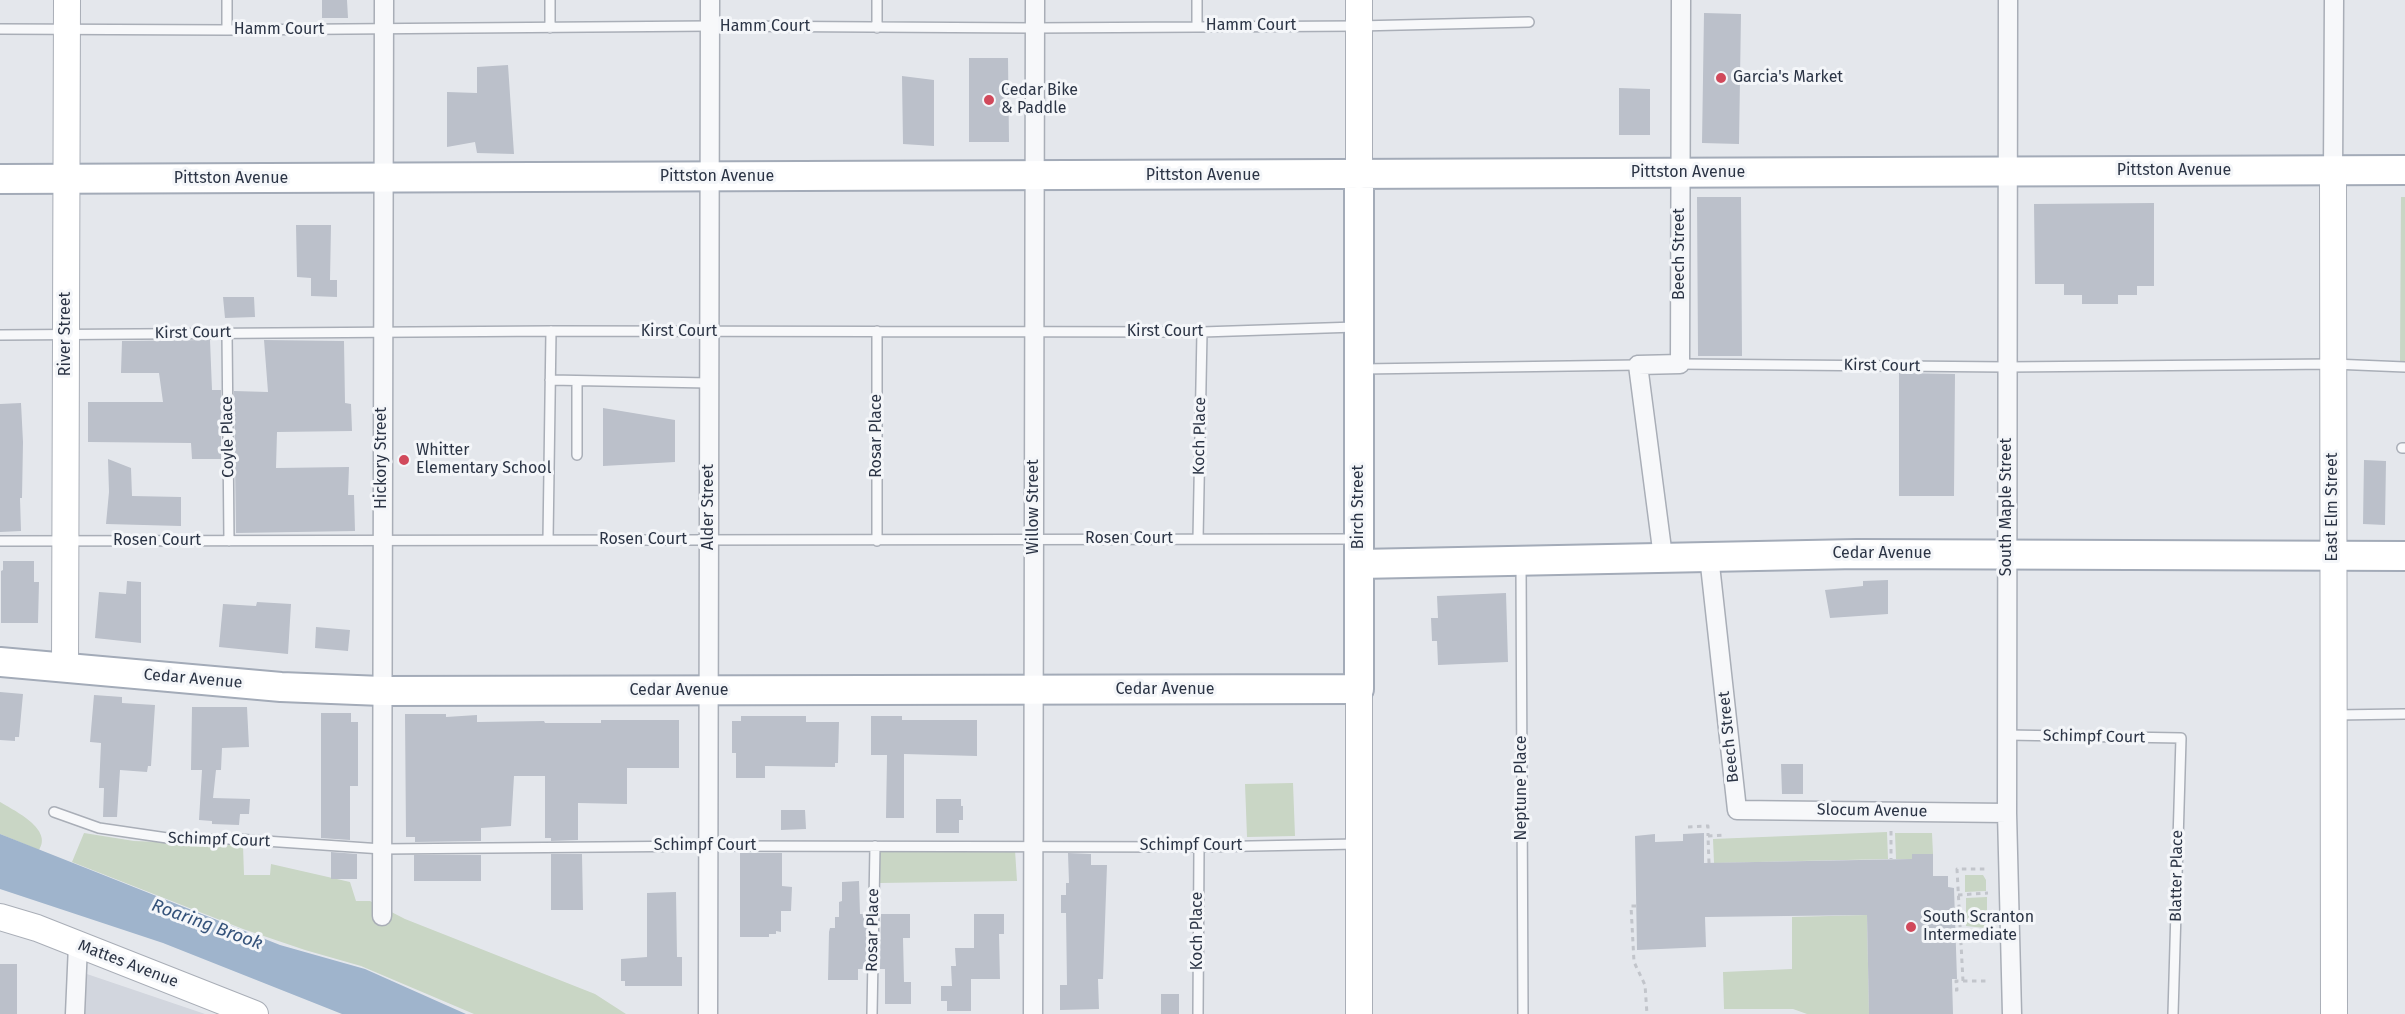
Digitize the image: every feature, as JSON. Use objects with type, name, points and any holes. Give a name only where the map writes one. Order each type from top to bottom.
[{"type":"main road","name":"Pittston Avenue","points":[[0,179],[2405,170]]},
{"type":"main road","name":"Birch Street","points":[[1359,175],[1359,689]]},
{"type":"main road","name":"Cedar Avenue","points":[[1359,552],[1521,561],[1709,556],[2405,556]]},
{"type":"main road","name":"Cedar Avenue","points":[[0,662],[281,687],[382,691],[1359,689]]},
{"type":"street","name":"River Street","points":[[65,668],[67,0]]},
{"type":"street","name":"Hickory Street","points":[[382,916],[384,0]]},
{"type":"street","name":"Alder Street","points":[[708,1014],[710,0]]},
{"type":"street","name":"Willow Street","points":[[1033,1014],[1035,0]]},
{"type":"street","name":"Birch Street","points":[[1359,0],[1359,175]]},
{"type":"street","name":"Beech Street","points":[[1680,364],[1681,0]]},
{"type":"street","name":"South Maple Street","points":[[2008,0],[2007,813],[2012,1014]]},
{"type":"street","name":"East Elm Street","points":[[2334,0],[2334,1014]]},
{"type":"street","name":"Kirst Court","points":[[1638,365],[1680,364]]},
{"type":"street","points":[[1638,365],[1663,557]]},
{"type":"street","name":"Beech Street","points":[[1709,556],[1737,810]]},
{"type":"street","name":"Birch Street","points":[[1359,689],[1359,1014]]},
{"type":"street","name":"Slocum Avenue","points":[[1737,810],[2007,813]]},
{"type":"street","name":"Mattes Avenue","points":[[0,917],[37,928],[223,1008],[255,1014]]},
{"type":"street","points":[[75,1014],[78,945]]},
{"type":"lane","points":[[226,30],[227,0]]},
{"type":"lane","points":[[550,0],[550,28]]},
{"type":"lane","points":[[877,0],[877,28]]},
{"type":"lane","points":[[1197,0],[1197,26]]},
{"type":"lane","name":"Hamm Court","points":[[0,29],[226,30],[710,26],[1034,28],[1358,26],[1529,22]]},
{"type":"lane","name":"Kirst Court","points":[[0,335],[551,331],[1034,333],[1202,332],[1359,327]]},
{"type":"lane","points":[[548,540],[551,331]]},
{"type":"lane","name":"Rosar Place","points":[[877,331],[877,541]]},
{"type":"lane","name":"Koch Place","points":[[1198,539],[1202,332]]},
{"type":"lane","name":"Coyle Place","points":[[227,333],[229,541]]},
{"type":"lane","name":"Kirst Court","points":[[1680,364],[2007,367],[2333,364],[2405,367]]},
{"type":"lane","name":"Kirst Court","points":[[1359,369],[1638,365]]},
{"type":"lane","points":[[550,380],[709,383]]},
{"type":"lane","points":[[577,381],[577,455]]},
{"type":"lane","name":"Rosen Court","points":[[0,542],[1198,539],[1359,552]]},
{"type":"lane","name":"Neptune Place","points":[[1521,561],[1523,1014]]},
{"type":"lane","points":[[2333,715],[2405,714]]},
{"type":"lane","name":"Schimpf Court","points":[[2007,735],[2181,738]]},
{"type":"lane","name":"Blatter Place","points":[[2173,1014],[2181,738]]},
{"type":"lane","name":"Schimpf Court","points":[[54,812],[99,828],[174,839],[236,839],[382,849],[708,846],[1199,847],[1359,843]]},
{"type":"lane","name":"Rosar Place","points":[[872,1014],[875,846]]},
{"type":"lane","name":"Koch Place","points":[[1198,1014],[1199,847]]},
{"type":"path","points":[[1688,827],[1708,826],[1709,863]]},
{"type":"path","points":[[1891,831],[1892,859]]},
{"type":"path","points":[[1708,836],[1726,835]]},
{"type":"path","points":[[1963,981],[1957,869],[1988,869]]},
{"type":"path","points":[[1958,895],[1988,894]]},
{"type":"path","points":[[1636,906],[1631,906],[1634,962],[1645,985],[1647,1014]]},
{"type":"path","points":[[1955,990],[1957,990],[1956,981],[1989,981]]},
{"type":"shaded area","points":[[81,972],[205,1014],[80,1014]]},
{"type":"green space","points":[[2401,197],[2405,197],[2405,362],[2400,362]]},
{"type":"green space","points":[[1293,783],[1295,836],[1247,837],[1245,784]]},
{"type":"green space","points":[[0,802],[37,828],[42,842],[39,850],[0,834]]},
{"type":"green space","points":[[1887,832],[1888,859],[1714,863],[1713,839]]},
{"type":"green space","points":[[84,833],[134,841],[243,845],[244,875],[270,875],[271,864],[350,882],[356,901],[370,901],[405,919],[595,994],[626,1014],[474,1014],[361,966],[243,929],[72,862]]},
{"type":"green space","points":[[1895,833],[1932,833],[1933,854],[1912,854],[1912,859],[1896,859]]},
{"type":"green space","points":[[879,850],[1015,850],[1017,881],[879,883]]},
{"type":"green space","points":[[1965,875],[1983,875],[1986,880],[1986,891],[1965,892]]},
{"type":"green space","points":[[1987,897],[1987,926],[1985,928],[1966,926],[1966,898]]},
{"type":"green space","points":[[1867,915],[1869,1014],[1807,1014],[1793,1009],[1724,1009],[1723,972],[1792,969],[1792,917]]},
{"type":"water","name":"Roaring Brook","points":[[0,834],[280,945],[365,969],[466,1014],[342,1014],[163,943],[0,889]]},
{"type":"building","points":[[322,0],[347,0],[348,18],[322,18]]},
{"type":"building","name":"Garcia's Market","points":[[1704,13],[1741,14],[1739,144],[1702,143]]},
{"type":"building","name":"Cedar Bike & Paddle","points":[[969,58],[1008,58],[1009,142],[969,142]]},
{"type":"building","points":[[508,65],[514,154],[477,153],[475,142],[447,147],[447,92],[477,93],[477,67]]},
{"type":"building","points":[[902,76],[934,80],[934,146],[903,144]]},
{"type":"building","points":[[1619,88],[1650,89],[1650,135],[1619,135]]},
{"type":"building","points":[[1697,197],[1741,197],[1742,356],[1698,356]]},
{"type":"building","points":[[2154,203],[2154,286],[2137,286],[2137,295],[2118,295],[2118,304],[2082,304],[2082,295],[2064,295],[2064,284],[2035,284],[2034,204]]},
{"type":"building","points":[[296,225],[331,225],[330,280],[337,280],[337,297],[311,296],[311,278],[297,277]]},
{"type":"building","points":[[223,297],[254,297],[255,317],[225,318]]},
{"type":"building","points":[[210,340],[212,390],[221,390],[221,459],[192,459],[191,443],[88,442],[88,402],[163,402],[159,373],[121,373],[122,341]]},
{"type":"building","points":[[264,340],[344,341],[345,403],[351,404],[352,431],[277,432],[276,468],[349,467],[348,495],[354,495],[355,531],[236,533],[234,391],[268,392]]},
{"type":"building","points":[[1899,373],[1955,374],[1954,496],[1899,496]]},
{"type":"building","points":[[21,403],[23,442],[21,531],[0,532],[0,404]]},
{"type":"building","points":[[603,408],[675,420],[675,462],[603,466]]},
{"type":"building","points":[[108,459],[131,468],[132,496],[181,497],[181,526],[106,524],[109,492]]},
{"type":"building","points":[[2364,460],[2386,461],[2385,525],[2363,524]]},
{"type":"building","points":[[3,561],[34,561],[34,582],[39,582],[38,623],[1,623]]},
{"type":"building","points":[[1888,580],[1888,614],[1830,618],[1825,590],[1863,586],[1863,581]]},
{"type":"building","points":[[127,581],[141,582],[141,643],[95,638],[99,592],[126,594]]},
{"type":"building","points":[[1506,593],[1508,662],[1438,665],[1437,641],[1432,641],[1431,618],[1438,618],[1437,596]]},
{"type":"building","points":[[257,602],[291,604],[288,654],[219,647],[223,604],[256,606]]},
{"type":"building","points":[[316,627],[350,630],[348,651],[315,648]]},
{"type":"building","points":[[0,692],[23,694],[19,737],[15,737],[15,741],[0,740]]},
{"type":"building","points":[[94,695],[122,697],[122,703],[155,705],[151,766],[148,766],[147,772],[120,770],[117,817],[103,817],[104,788],[99,788],[101,743],[90,742]]},
{"type":"building","points":[[192,707],[247,707],[249,747],[222,748],[221,770],[216,770],[213,798],[250,799],[249,814],[240,814],[239,825],[212,824],[212,821],[199,820],[202,770],[191,770]]},
{"type":"building","points":[[321,713],[351,713],[351,722],[358,722],[358,786],[350,786],[350,840],[321,838]]},
{"type":"building","points":[[405,714],[446,714],[446,717],[477,715],[477,722],[601,723],[601,720],[679,720],[679,768],[627,768],[627,804],[578,803],[578,840],[551,841],[551,838],[545,838],[545,776],[514,776],[511,826],[481,828],[481,841],[415,842],[415,837],[406,837]]},
{"type":"building","points":[[741,716],[806,716],[806,722],[839,722],[838,763],[835,763],[835,767],[765,766],[765,778],[736,778],[736,753],[732,753],[732,721],[741,721]]},
{"type":"building","points":[[871,716],[902,716],[902,720],[977,720],[977,756],[904,754],[904,818],[886,818],[887,755],[871,755]]},
{"type":"building","points":[[1781,764],[1803,764],[1803,794],[1782,794]]},
{"type":"building","points":[[936,799],[961,799],[963,820],[959,820],[959,833],[936,833]]},
{"type":"building","points":[[781,810],[805,810],[806,829],[781,830]]},
{"type":"building","name":"South Scranton Intermediate","points":[[1704,833],[1704,863],[1912,859],[1912,854],[1933,854],[1933,876],[1948,876],[1948,887],[1954,888],[1957,979],[1952,979],[1953,1014],[1869,1014],[1867,915],[1705,917],[1706,947],[1637,950],[1635,836],[1655,834],[1655,842],[1683,841],[1683,834]]},
{"type":"building","points":[[331,852],[357,854],[357,879],[331,879]]},
{"type":"building","points":[[740,853],[782,853],[782,886],[792,887],[791,911],[781,911],[781,932],[776,931],[776,934],[769,934],[769,937],[740,937]]},
{"type":"building","points":[[1068,853],[1091,854],[1091,865],[1107,865],[1103,979],[1098,979],[1099,1009],[1060,1010],[1060,985],[1067,985],[1066,913],[1061,913],[1061,895],[1066,895],[1066,883],[1069,883]]},
{"type":"building","points":[[551,854],[582,854],[583,910],[551,910]]},
{"type":"building","points":[[414,855],[481,855],[481,881],[414,881]]},
{"type":"building","points":[[859,881],[860,914],[867,914],[866,969],[858,969],[858,980],[828,980],[829,932],[830,928],[835,928],[835,917],[839,917],[842,882]]},
{"type":"building","points":[[676,892],[677,957],[682,957],[682,986],[625,986],[625,981],[621,981],[621,959],[647,957],[647,893]]},
{"type":"building","points":[[881,914],[910,914],[910,938],[903,938],[904,982],[911,982],[911,1004],[885,1004],[885,969],[880,969]]},
{"type":"building","points":[[974,914],[1004,914],[1004,934],[999,934],[1000,979],[971,979],[971,1011],[947,1011],[947,1001],[941,1001],[941,986],[952,986],[951,966],[956,966],[955,948],[974,948]]},
{"type":"building","points":[[0,964],[17,964],[17,1014],[0,1014]]},
{"type":"building","points":[[1161,994],[1179,994],[1179,1014],[1161,1014]]},
{"type":"place","name":"Garcia's Market","points":[[1721,78]]},
{"type":"place","name":"Cedar Bike & Paddle","points":[[989,100]]},
{"type":"place","name":"Whitter Elementary School","points":[[404,460]]},
{"type":"place","name":"South Scranton Intermediate","points":[[1911,927]]}]
